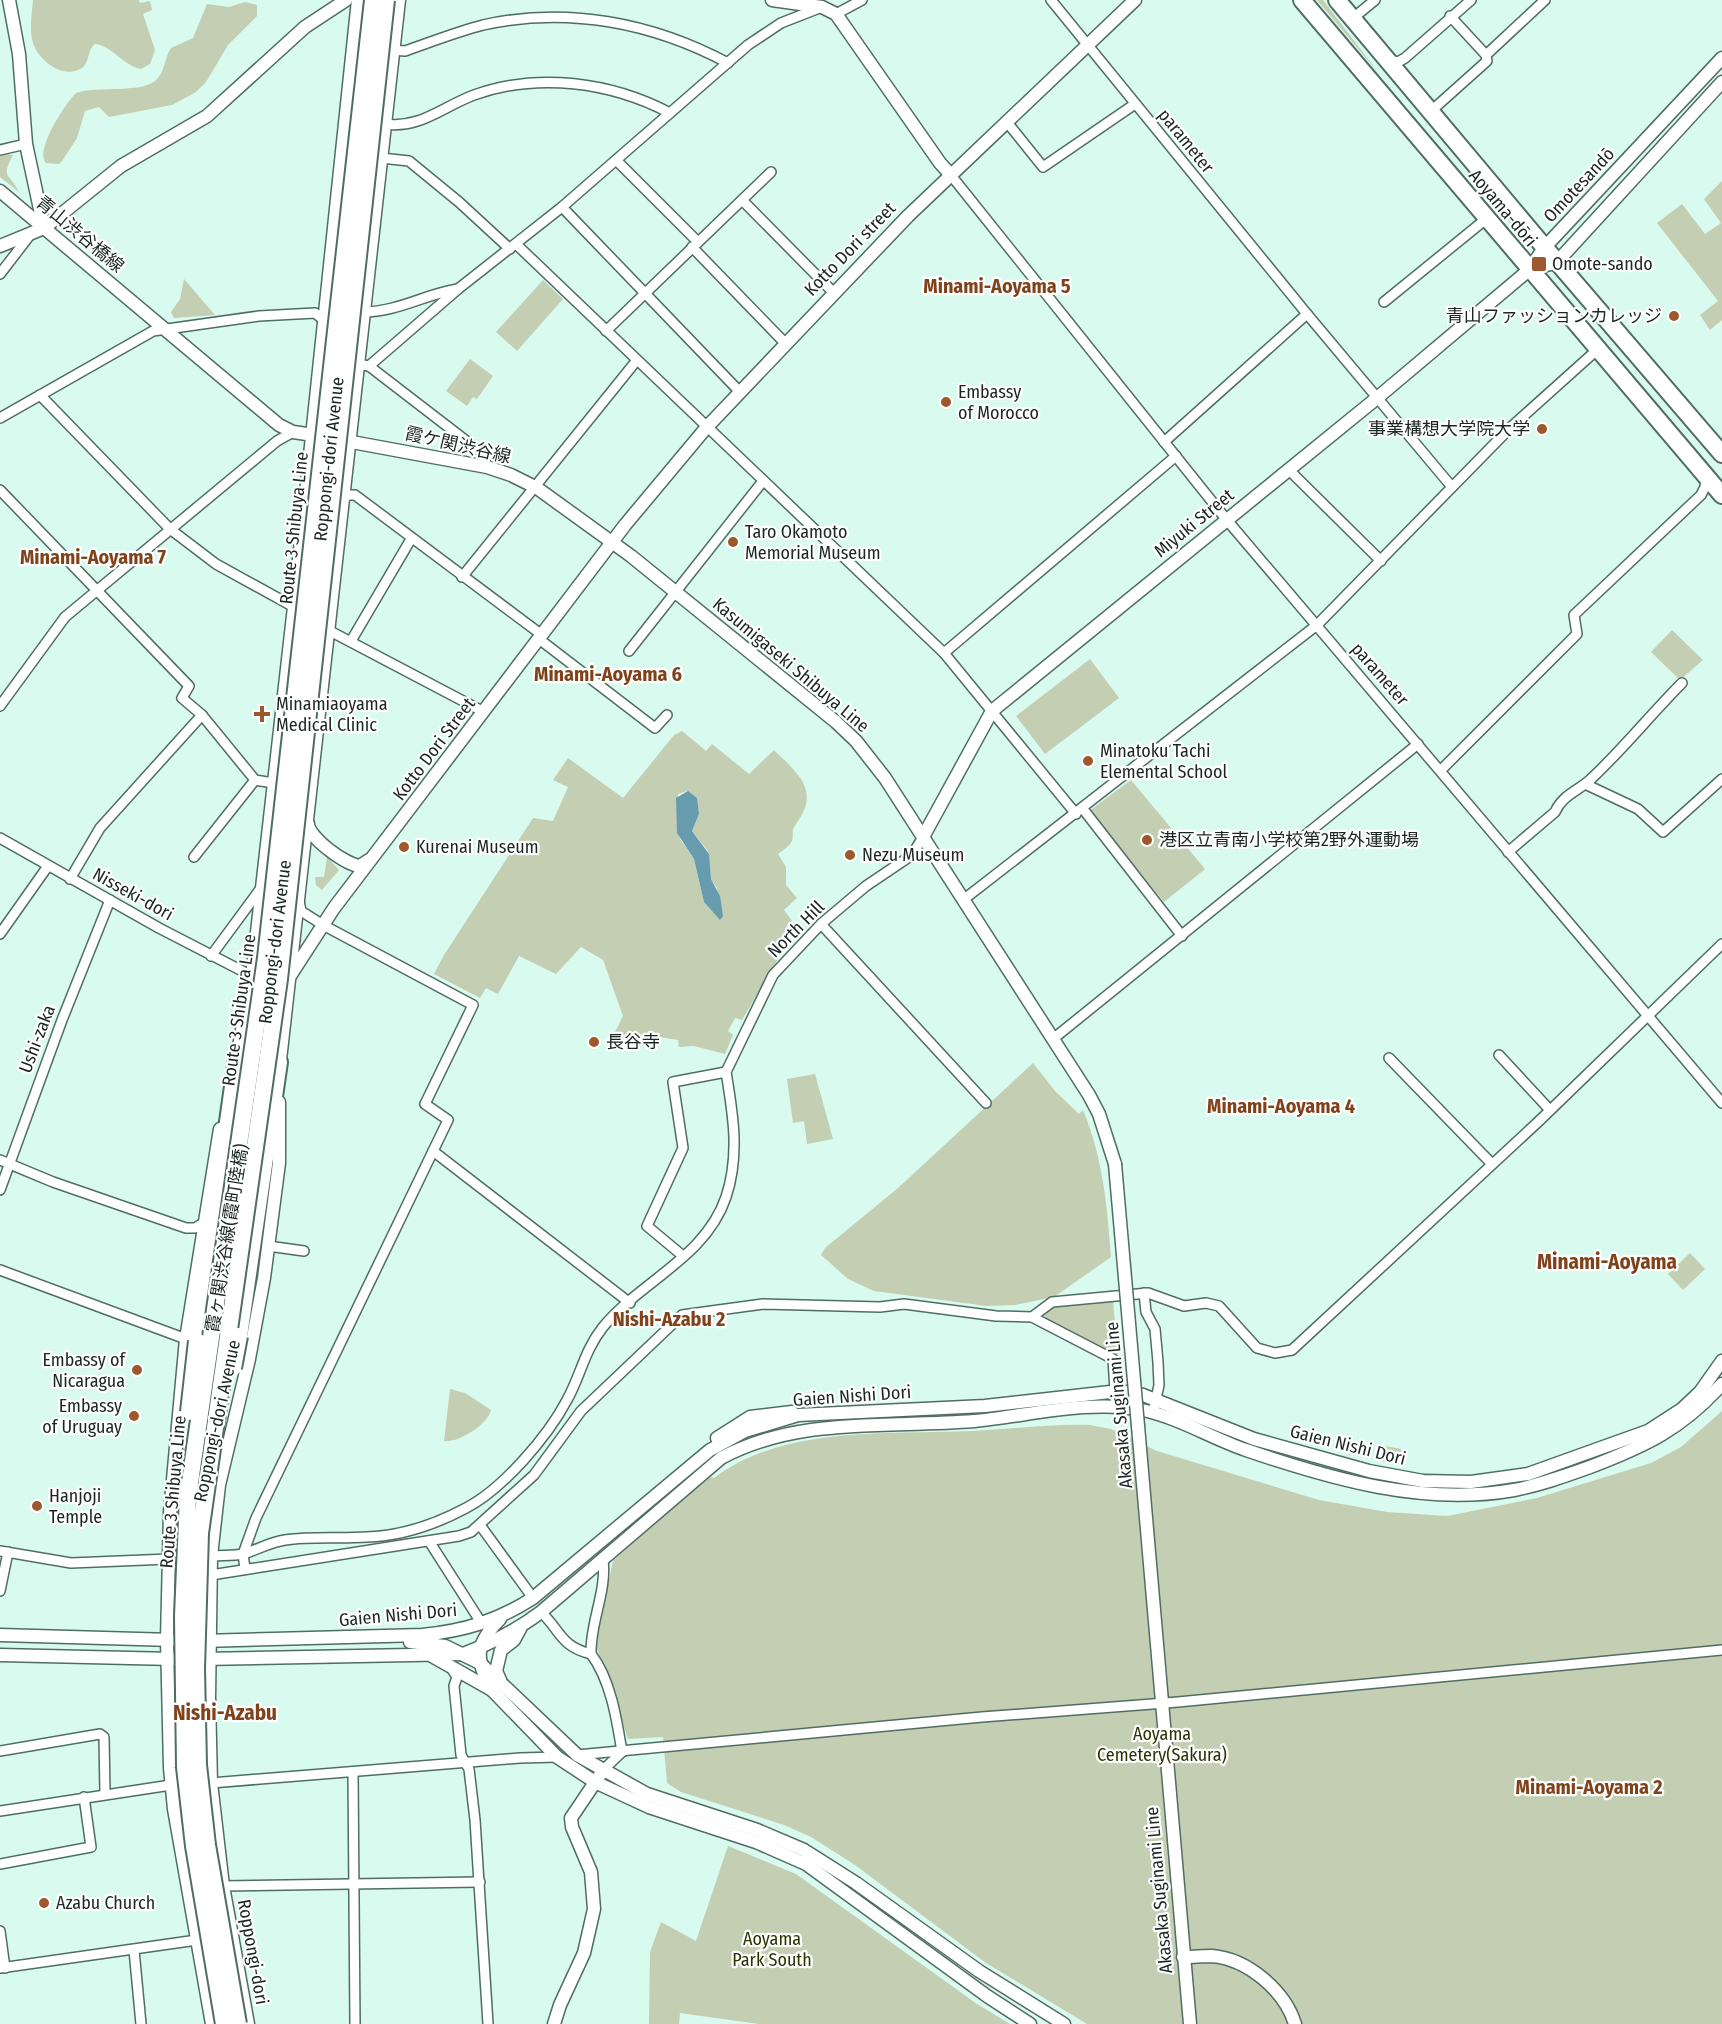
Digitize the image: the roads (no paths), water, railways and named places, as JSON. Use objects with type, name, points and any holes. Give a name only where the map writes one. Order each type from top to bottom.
[{"type":"highway","name":"Route 3 Shibuya Line","points":[[224,2024],[194,1846],[184,1767],[184,1586],[192,1467],[266,958],[373,0]]},
{"type":"highway","name":"Route 3 Shibuya Line","points":[[238,2024],[207,1845],[198,1765],[196,1669],[200,1533],[277,990],[386,0]]},
{"type":"highway","name":"Aoyama-dōri","points":[[1302,0],[1722,495]]},
{"type":"highway","points":[[1337,0],[1544,248],[1722,454]]},
{"type":"highway","points":[[192,1467],[189,1412],[238,1051]]},
{"type":"highway","points":[[200,1533],[235,1358],[261,1160],[279,1062]]},
{"type":"main road","points":[[9,0],[19,54],[26,144],[45,228]]},
{"type":"main road","points":[[0,246],[45,228],[121,166],[207,116],[305,27],[346,0]]},
{"type":"main road","name":"Roppongi-dori Avenue","points":[[193,1912],[179,1745],[181,1533],[201,1362],[231,1154],[246,974],[254,957],[299,565],[358,0]]},
{"type":"main road","points":[[345,112],[372,53],[378,0]]},
{"type":"main road","name":"Roppongi-dori Avenue","points":[[223,1886],[211,1783],[209,1641],[211,1556],[219,1485],[249,1359],[279,1162],[279,1062],[309,811],[348,441],[363,365],[363,312],[399,0]]},
{"type":"main road","points":[[772,0],[822,8],[836,14],[940,164],[950,174]]},
{"type":"main road","name":"Kotto Dori street","points":[[612,542],[706,428],[833,292],[950,174],[1135,0]]},
{"type":"main road","name":"Omotesandō","points":[[1529,270],[1544,248],[1722,58]]},
{"type":"main road","name":"Omotesandō","points":[[1557,262],[1722,82]]},
{"type":"main road","name":"青山渋谷橋線","points":[[0,191],[264,413],[293,432]]},
{"type":"main road","points":[[1529,270],[1557,262]]},
{"type":"main road","name":"Miyuki Street","points":[[923,837],[992,711],[1377,398],[1529,270]]},
{"type":"main road","points":[[299,565],[316,540],[326,455],[332,438],[345,326],[363,312]]},
{"type":"main road","name":"霞ケ関渋谷線","points":[[293,432],[487,467],[511,475],[534,487],[612,542]]},
{"type":"main road","name":"霞ヶ関渋谷線(霞町陸橋)","points":[[223,1886],[206,1803],[200,1670],[204,1531],[225,1369],[261,1160],[271,978],[332,438]]},
{"type":"main road","name":"Kasumigaseki Shibuya Line","points":[[612,542],[836,722],[856,741],[885,778],[923,837]]},
{"type":"main road","name":"Kotto Dori Street","points":[[288,980],[334,908],[612,542]]},
{"type":"main road","points":[[309,811],[310,833],[353,866],[365,864],[395,829]]},
{"type":"main road","name":"Akasaka Suginami Line","points":[[923,837],[1099,1114],[1115,1164],[1190,2024]]},
{"type":"main road","points":[[246,974],[288,980]]},
{"type":"main road","name":"Roppongi-dori Avenue","points":[[193,1912],[171,1785],[169,1743],[167,1640],[174,1463],[186,1339],[203,1224],[214,1154],[238,1051]]},
{"type":"main road","name":"Gaien Nishi Dori","points":[[0,1635],[209,1641],[379,1637],[448,1632],[482,1624],[503,1617],[533,1598],[669,1485],[703,1450],[739,1422],[767,1413],[794,1412],[814,1415],[985,1406],[1115,1391],[1156,1399],[1254,1439],[1370,1472],[1423,1481],[1471,1482],[1528,1474],[1648,1431],[1694,1397],[1722,1361]]},
{"type":"main road","name":"Gaien Nishi Dori","points":[[0,1655],[209,1659],[464,1654],[520,1628],[541,1612],[721,1458],[774,1436],[833,1428],[970,1421],[1075,1408],[1116,1407],[1153,1413],[1245,1449],[1354,1481],[1396,1490],[1469,1495],[1515,1490],[1548,1481],[1640,1448],[1684,1422],[1702,1407],[1722,1384]]},
{"type":"main road","points":[[167,1659],[182,1655],[186,1641],[191,1590],[197,1581],[210,1575]]},
{"type":"main road","points":[[480,1663],[479,1648],[485,1634],[503,1617]]},
{"type":"main road","points":[[497,1687],[496,1671],[501,1650],[514,1640],[520,1628]]},
{"type":"main road","points":[[379,1637],[434,1644],[464,1654],[480,1663],[497,1687],[557,1757],[595,1782],[649,1807],[756,1842],[806,1864],[987,1996],[1030,2024]]},
{"type":"main road","points":[[169,1743],[175,1719],[186,1699],[190,1659],[198,1645],[209,1641]]},
{"type":"main road","points":[[431,1656],[497,1687],[576,1755],[647,1794],[758,1830],[804,1850],[1000,1986],[1050,2024]]},
{"type":"main road","points":[[557,1757],[576,1755]]},
{"type":"main road","points":[[555,2024],[560,2005],[584,1953],[593,1918],[594,1890],[591,1872],[572,1827],[572,1818],[603,1770]]},
{"type":"main road","name":"Roppongi-dori","points":[[223,1886],[248,2024]]},
{"type":"main road","points":[[193,1912],[212,2024]]},
{"type":"main road","points":[[1184,1958],[1222,1958],[1257,1974],[1281,1996],[1295,2024]]},
{"type":"main road","points":[[236,1963],[238,2024]]},
{"type":"main road","points":[[1000,1986],[1064,2024]]},
{"type":"street","points":[[836,14],[862,0]]},
{"type":"street","name":"parameter","points":[[1051,0],[1307,314],[1452,487]]},
{"type":"street","points":[[1352,19],[1375,0]]},
{"type":"street","points":[[1385,59],[1398,62],[1471,0]]},
{"type":"street","points":[[1485,56],[1545,0]]},
{"type":"street","points":[[487,467],[482,453],[363,365],[562,207],[765,32],[822,8]]},
{"type":"street","points":[[1430,112],[1487,61],[1450,16]]},
{"type":"street","points":[[393,50],[405,51],[485,25],[520,20],[573,17],[639,27],[686,42],[728,63]]},
{"type":"street","points":[[385,124],[402,126],[414,123],[475,95],[512,86],[550,83],[620,92],[670,113]]},
{"type":"street","points":[[1006,121],[1043,167],[1135,105]]},
{"type":"street","points":[[0,150],[26,144]]},
{"type":"street","points":[[381,158],[409,161],[513,247],[606,330],[706,428],[855,565],[944,653],[1080,811],[1182,936]]},
{"type":"street","points":[[616,160],[784,343]]},
{"type":"street","points":[[606,330],[771,172]]},
{"type":"street","name":"parameter","points":[[950,174],[1226,519],[1441,770],[1508,852],[1535,879],[1722,1103]]},
{"type":"street","points":[[742,201],[833,292]]},
{"type":"street","points":[[562,207],[739,391]]},
{"type":"street","points":[[1384,302],[1486,219]]},
{"type":"street","points":[[0,274],[30,235]]},
{"type":"street","points":[[363,312],[396,309],[445,291],[458,290]]},
{"type":"street","points":[[0,418],[140,337],[166,329],[259,316],[315,313],[325,321]]},
{"type":"street","points":[[1164,441],[1307,314]]},
{"type":"street","points":[[963,900],[1317,625],[1510,428],[1598,349]]},
{"type":"street","points":[[462,577],[637,360]]},
{"type":"street","points":[[40,395],[170,529],[216,564],[294,607]]},
{"type":"street","points":[[0,706],[65,617],[284,435],[293,432]]},
{"type":"street","points":[[944,653],[1176,456]]},
{"type":"street","points":[[1288,470],[1380,561]]},
{"type":"street","points":[[1441,770],[1577,634],[1574,615],[1701,495],[1705,488],[1705,476]]},
{"type":"street","points":[[629,651],[763,481]]},
{"type":"street","points":[[0,490],[189,686],[182,698],[202,715],[255,780],[273,783]]},
{"type":"street","points":[[342,501],[348,495],[355,495],[656,728],[667,715]]},
{"type":"street","points":[[351,640],[411,539]]},
{"type":"street","points":[[328,630],[351,640],[484,712]]},
{"type":"street","points":[[1508,852],[1555,812],[1559,802],[1585,784],[1682,683]]},
{"type":"street","points":[[70,879],[100,828],[202,715]]},
{"type":"street","points":[[1053,1039],[1418,744]]},
{"type":"street","points":[[1585,784],[1638,809],[1663,832],[1722,779]]},
{"type":"street","points":[[194,857],[255,780]]},
{"type":"street","name":"North Hill","points":[[726,1072],[773,975],[821,924],[866,886],[912,855],[923,837]]},
{"type":"street","name":"Nisseki-dori","points":[[0,838],[70,879],[246,974]]},
{"type":"street","points":[[0,934],[48,866]]},
{"type":"street","points":[[211,956],[262,886]]},
{"type":"street","name":"Ushi-zaka","points":[[0,1190],[4,1163],[110,900]]},
{"type":"street","points":[[245,1569],[243,1554],[256,1518],[448,1120],[425,1104],[473,1005],[323,925],[301,911],[299,901]]},
{"type":"street","points":[[821,924],[986,1102]]},
{"type":"street","points":[[1032,1317],[1052,1302],[1144,1293],[1184,1306],[1212,1303],[1219,1306],[1257,1348],[1275,1353],[1289,1352],[1358,1292],[1722,944]]},
{"type":"street","points":[[1499,1055],[1549,1109]]},
{"type":"street","points":[[1389,1058],[1492,1164]]},
{"type":"street","points":[[211,1556],[243,1554],[254,1548],[285,1540],[369,1537],[410,1530],[468,1507],[508,1474],[538,1442],[568,1399],[584,1355],[604,1326],[683,1256],[710,1232],[726,1197],[734,1154],[735,1125],[726,1072],[673,1082],[682,1148],[647,1226],[683,1256]]},
{"type":"street","points":[[433,1151],[630,1303]]},
{"type":"street","points":[[4,1163],[186,1227],[195,1228],[203,1224]]},
{"type":"street","points":[[268,1246],[304,1251]]},
{"type":"street","points":[[0,1270],[186,1339]]},
{"type":"street","points":[[1144,1293],[1146,1312],[1155,1329],[1159,1385],[1153,1413]]},
{"type":"street","points":[[210,1575],[459,1536],[480,1525],[534,1475],[581,1411],[682,1315],[763,1304],[879,1307],[904,1304],[990,1315],[1032,1317],[1113,1359],[1116,1407]]},
{"type":"street","points":[[480,1525],[533,1598]]},
{"type":"street","points":[[410,1530],[416,1543]]},
{"type":"street","points":[[429,1541],[482,1624]]},
{"type":"street","points":[[0,1591],[4,1552],[71,1563],[169,1559]]},
{"type":"street","points":[[591,1654],[594,1622],[603,1580],[603,1560]]},
{"type":"street","points":[[541,1612],[551,1622],[560,1639],[580,1652],[591,1654],[599,1664],[622,1752]]},
{"type":"street","points":[[576,1755],[1722,1650]]},
{"type":"street","points":[[431,1656],[456,1673],[454,1686],[460,1744],[469,1769],[480,1882],[488,2024]]},
{"type":"street","points":[[0,1751],[100,1734],[104,1737],[105,1794]]},
{"type":"street","points":[[603,1770],[622,1752]]},
{"type":"street","points":[[211,1783],[557,1757]]},
{"type":"street","points":[[352,1772],[355,2024]]},
{"type":"street","points":[[0,1811],[171,1785]]},
{"type":"street","points":[[0,1864],[91,1847],[84,1797]]},
{"type":"street","points":[[223,1886],[354,1882],[480,1882]]},
{"type":"street","points":[[0,1931],[2,1968],[197,1940]]},
{"type":"street","points":[[134,1950],[141,2024]]},
{"type":"water","points":[[688,791],[697,798],[699,814],[692,831],[709,854],[711,879],[720,896],[723,916],[720,920],[704,902],[694,859],[677,833],[676,798]]},
{"type":"place","name":"Omote-sando","points":[[1539,264]]},
{"type":"place","name":"青山ファッションカレッジ","points":[[1674,316]]},
{"type":"place","name":"Embassy of Morocco","points":[[946,402]]},
{"type":"place","name":"事業構想大学院大学","points":[[1542,429]]},
{"type":"place","name":"Taro Okamoto Memorial Museum","points":[[733,542]]},
{"type":"place","name":"Minamiaoyama Medical Clinic","points":[[262,714]]},
{"type":"place","name":"Minatoku Tachi Elemental School","points":[[1088,761]]},
{"type":"place","name":"港区立青南小学校第2野外運動場","points":[[1147,840]]},
{"type":"place","name":"Kurenai Museum","points":[[404,847]]},
{"type":"place","name":"Nezu Museum","points":[[850,855]]},
{"type":"place","name":"長谷寺","points":[[594,1042]]},
{"type":"place","name":"Embassy of Nicaragua","points":[[137,1370]]},
{"type":"place","name":"Embassy of Uruguay","points":[[134,1416]]},
{"type":"place","name":"Hanjoji Temple","points":[[37,1506]]},
{"type":"place","name":"Azabu Church","points":[[44,1903]]},
{"type":"district","name":"Minami-Aoyama 5","points":[[997,286]]},
{"type":"district","name":"Minami-Aoyama 7","points":[[93,557]]},
{"type":"district","name":"Minami-Aoyama 6","points":[[608,674]]},
{"type":"district","name":"Minami-Aoyama 4","points":[[1281,1106]]},
{"type":"district","name":"Minami-Aoyama","points":[[1607,1262]]},
{"type":"district","name":"Nishi-Azabu 2","points":[[669,1319]]},
{"type":"district","name":"Nishi-Azabu","points":[[225,1713]]},
{"type":"district","name":"Minami-Aoyama 2","points":[[1589,1787]]},
{"type":"park label","name":"Aoyama Cemetery(Sakura)","points":[[1162,1744]]},
{"type":"park label","name":"Aoyama Park South","points":[[772,1949]]}]
